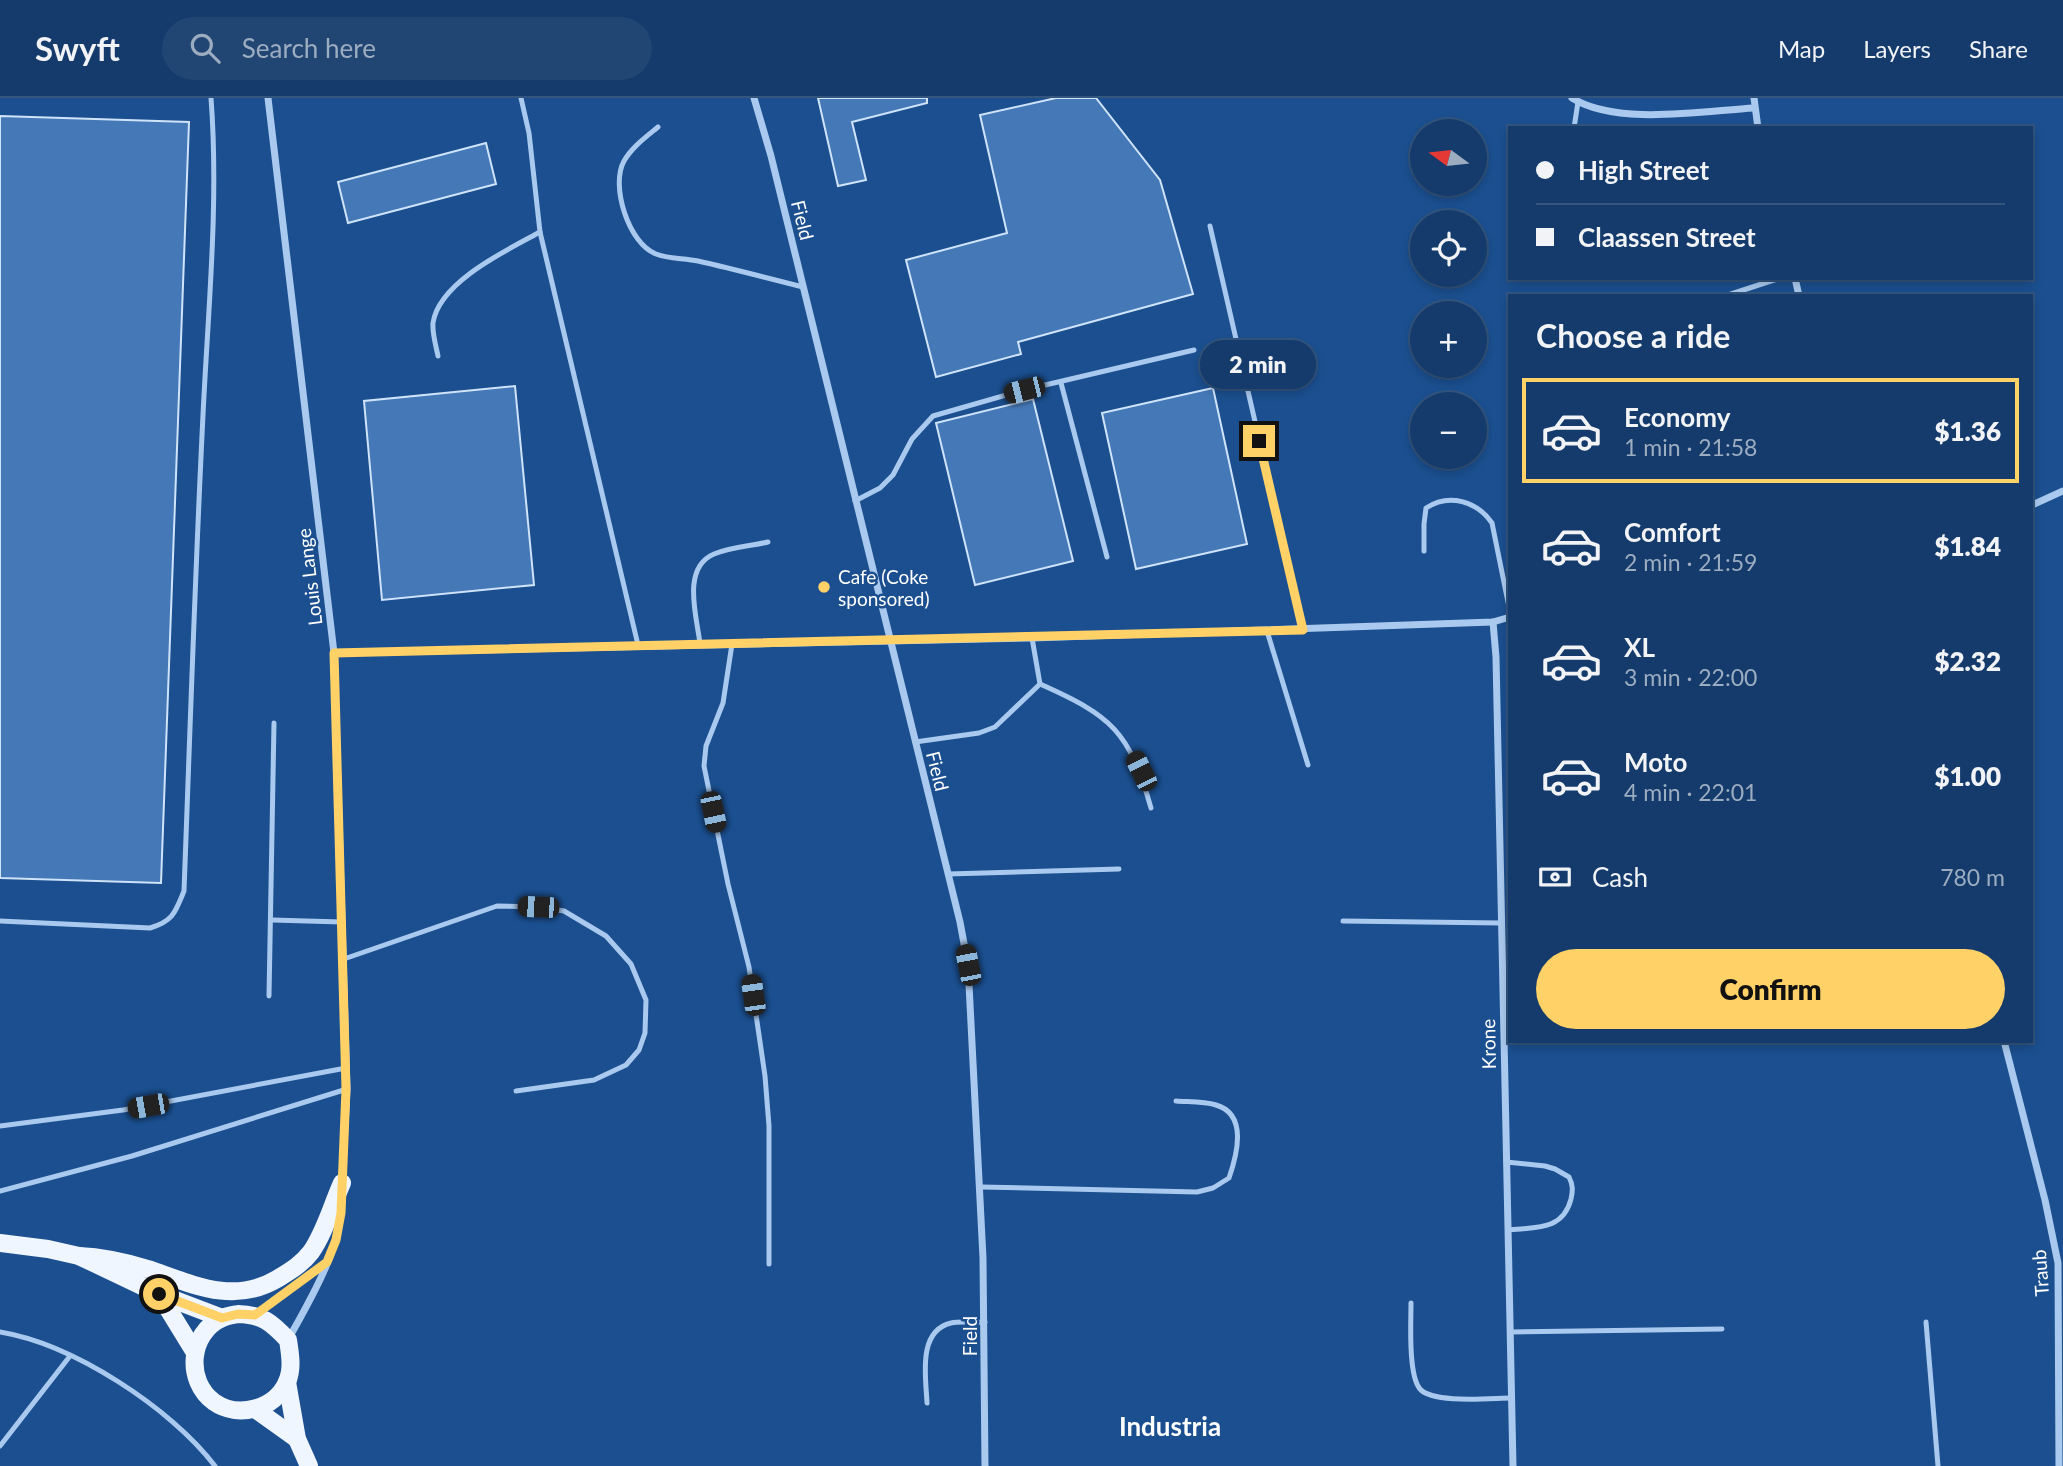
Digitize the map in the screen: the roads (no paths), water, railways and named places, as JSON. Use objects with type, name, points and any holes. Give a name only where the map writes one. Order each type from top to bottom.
[{"type":"main road","points":[[0,1243],[122,1261],[176,1281],[219,1292],[239,1293],[270,1283],[294,1269],[310,1252],[342,1183]]},
{"type":"main road","points":[[79,1256],[159,1294],[222,1318]]},
{"type":"main road","points":[[159,1294],[194,1351],[195,1376],[203,1391],[215,1402],[230,1409],[255,1409],[271,1402],[287,1382]]},
{"type":"main road","points":[[194,1351],[208,1328],[222,1318],[238,1314],[255,1315],[270,1322],[288,1340],[291,1366],[287,1382],[297,1439],[309,1466]]},
{"type":"main road","points":[[255,1409],[297,1439]]},
{"type":"street","name":"Louis Lange","points":[[268,98],[334,653],[346,1068],[341,1213],[336,1240],[288,1340]]},
{"type":"street","name":"Field","points":[[754,98],[948,874],[968,965],[981,1187],[985,1466]]},
{"type":"street","points":[[1754,98],[1758,126]]},
{"type":"street","points":[[1575,100],[1606,111],[1640,115],[1754,108]]},
{"type":"street","points":[[2033,505],[2063,491]]},
{"type":"street","points":[[334,653],[1303,630],[1493,622],[1508,615]]},
{"type":"street","name":"Krone","points":[[1493,622],[1496,657],[1513,1466]]},
{"type":"street","name":"Traub","points":[[2005,1043],[2061,1263],[2059,1466]]},
{"type":"street","points":[[255,1315],[327,1262]]},
{"type":"lane","points":[[0,922],[150,928],[166,923],[176,911],[184,891],[213,212],[215,148],[211,98]]},
{"type":"lane","points":[[521,98],[529,134],[540,232],[638,645]]},
{"type":"lane","points":[[1574,126],[1575,100]]},
{"type":"lane","points":[[658,127],[623,162],[618,186],[631,230],[641,246],[657,255],[705,263],[803,287]]},
{"type":"lane","points":[[1210,226],[1303,630]]},
{"type":"lane","points":[[438,356],[433,323],[444,296],[499,254],[540,232]]},
{"type":"lane","points":[[1731,294],[1774,280]]},
{"type":"lane","points":[[855,500],[880,488],[893,475],[912,439],[933,416],[1087,374],[1194,349]]},
{"type":"lane","points":[[1061,383],[1107,557]]},
{"type":"lane","points":[[1424,551],[1426,508],[1438,500],[1455,500],[1474,506],[1486,514],[1492,523],[1508,604]]},
{"type":"lane","points":[[700,644],[694,595],[697,571],[713,554],[768,542]]},
{"type":"lane","points":[[1267,631],[1308,765]]},
{"type":"lane","points":[[1032,638],[1040,684]]},
{"type":"lane","points":[[732,643],[723,703],[706,746],[704,766],[728,884],[749,967],[765,1076],[769,1126],[769,1264]]},
{"type":"lane","points":[[915,742],[979,733],[995,727],[1040,684]]},
{"type":"lane","points":[[1040,684],[1074,699],[1105,718],[1129,747],[1141,771],[1152,808]]},
{"type":"lane","points":[[269,996],[274,723]]},
{"type":"lane","points":[[948,874],[1119,869]]},
{"type":"lane","points":[[341,960],[498,906],[564,911],[606,936],[631,964],[646,1000],[645,1033],[639,1050],[626,1065],[593,1080],[516,1091]]},
{"type":"lane","points":[[272,920],[342,922]]},
{"type":"lane","points":[[1343,921],[1501,923]]},
{"type":"lane","points":[[0,1126],[123,1110],[346,1068]]},
{"type":"lane","points":[[0,1191],[132,1156],[346,1089]]},
{"type":"lane","points":[[981,1187],[1157,1192],[1197,1192],[1213,1188],[1229,1178],[1237,1155],[1237,1127],[1231,1114],[1219,1105],[1176,1101]]},
{"type":"lane","points":[[1506,1162],[1555,1169],[1569,1177],[1573,1190],[1566,1213],[1555,1223],[1508,1230]]},
{"type":"lane","points":[[1411,1303],[1414,1376],[1420,1389],[1429,1395],[1444,1398],[1511,1398]]},
{"type":"lane","points":[[927,1403],[926,1350],[937,1330],[950,1323],[985,1322]]},
{"type":"lane","points":[[1926,1322],[1938,1466]]},
{"type":"lane","points":[[1510,1332],[1722,1329]]},
{"type":"lane","points":[[0,1332],[90,1364],[167,1416],[200,1445],[215,1466]]},
{"type":"lane","points":[[0,1446],[70,1356]]},
{"type":"place","name":"Cafe (Coke sponsored)","points":[[824,587]]},
{"type":"district","name":"Industria","points":[[1170,1426]]}]
